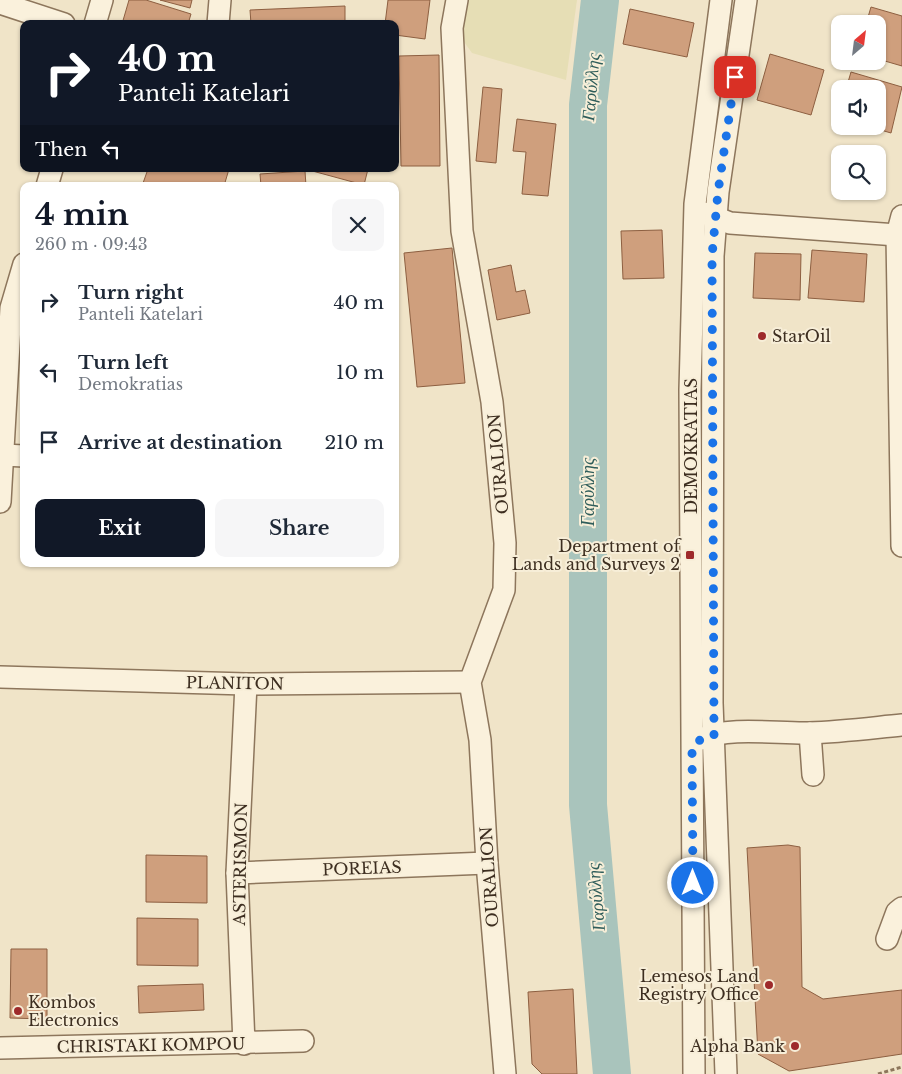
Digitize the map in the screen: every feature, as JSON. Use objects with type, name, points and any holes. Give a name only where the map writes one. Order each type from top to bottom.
[{"type":"street","points":[[96,20],[102,0]]},
{"type":"street","points":[[218,20],[220,0]]},
{"type":"street","name":"OURALION","points":[[457,0],[452,28],[462,231],[492,402],[505,543],[504,590],[470,682],[480,740],[487,862],[505,1074]]},
{"type":"street","name":"DEMOKRATIAS","points":[[694,1074],[690,390],[695,204],[721,0]]},
{"type":"street","name":"DEMOKRATIAS","points":[[726,1074],[714,735],[712,256],[715,219],[746,0]]},
{"type":"street","points":[[0,3],[52,20]]},
{"type":"street","points":[[695,204],[715,219],[730,224],[899,226],[902,546]]},
{"type":"street","points":[[0,502],[11,308],[20,278]]},
{"type":"street","points":[[3,455],[20,456]]},
{"type":"street","name":"PLANITON","points":[[0,677],[246,684],[470,682]]},
{"type":"street","name":"ASTERISMON","points":[[244,1044],[237,873],[246,684]]},
{"type":"street","points":[[692,748],[702,738],[714,735],[810,733],[902,725]]},
{"type":"street","points":[[810,733],[813,775]]},
{"type":"street","name":"POREIAS","points":[[237,873],[487,862]]},
{"type":"street","points":[[887,940],[897,912],[902,908]]},
{"type":"street","name":"CHRISTAKI KOMPOU","points":[[0,1048],[244,1044],[302,1041]]},
{"type":"path","points":[[878,1074],[902,1067]]},
{"type":"shaded area","points":[[463,0],[577,0],[566,80],[472,53],[457,32]]},
{"type":"building","points":[[129,0],[146,0],[191,14],[189,20],[123,20]]},
{"type":"building","points":[[160,0],[192,0],[190,8]]},
{"type":"building","points":[[388,0],[430,0],[425,39],[399,36],[399,20],[386,20]]},
{"type":"building","points":[[345,6],[345,20],[251,20],[250,10]]},
{"type":"building","points":[[871,7],[902,16],[902,66],[886,61],[886,15],[869,15]]},
{"type":"building","points":[[630,9],[694,23],[687,57],[623,44]]},
{"type":"building","points":[[770,54],[824,70],[811,115],[757,100]]},
{"type":"building","points":[[439,55],[440,166],[401,166],[399,56]]},
{"type":"building","points":[[851,72],[878,80],[849,80]]},
{"type":"building","points":[[886,82],[902,87],[891,133],[886,132]]},
{"type":"building","points":[[483,87],[502,89],[496,163],[476,161]]},
{"type":"building","points":[[517,119],[556,124],[548,196],[522,194],[526,152],[513,151]]},
{"type":"building","points":[[147,172],[228,172],[225,182],[143,182]]},
{"type":"building","points":[[305,172],[306,182],[261,182],[260,174]]},
{"type":"building","points":[[316,172],[367,172],[365,182],[353,182]]},
{"type":"building","points":[[662,230],[664,278],[623,279],[621,231]]},
{"type":"building","points":[[452,248],[465,383],[417,387],[404,253]]},
{"type":"building","points":[[812,250],[867,254],[864,302],[808,298]]},
{"type":"building","points":[[755,253],[801,254],[800,300],[753,298]]},
{"type":"building","points":[[511,265],[516,292],[525,290],[530,313],[497,320],[488,270]]},
{"type":"building","points":[[788,845],[800,847],[802,987],[823,999],[902,990],[902,1054],[789,1071],[758,1054],[747,848]]},
{"type":"building","points":[[146,855],[207,856],[207,903],[146,902]]},
{"type":"building","points":[[137,918],[198,919],[198,966],[137,965]]},
{"type":"building","points":[[11,949],[47,949],[47,1019],[10,1018]]},
{"type":"building","points":[[203,984],[204,1010],[139,1013],[138,986]]},
{"type":"building","points":[[573,989],[577,1074],[542,1074],[532,1064],[528,992]]},
{"type":"waterway","name":"Γαρύλλης","points":[[600,0],[588,105],[588,805],[612,1074]]},
{"type":"place","name":"StarOil","points":[[762,336]]},
{"type":"place","name":"Department of Lands and Surveys 2","points":[[690,555]]},
{"type":"place","name":"Lemesos Land Registry Office","points":[[769,985]]},
{"type":"place","name":"Kombos Electronics","points":[[18,1011]]},
{"type":"place","name":"Alpha Bank","points":[[795,1046]]},
{"type":"route","points":[[693,883],[692,748],[702,738],[714,735],[712,703],[712,256],[718,192],[735,77]]}]
